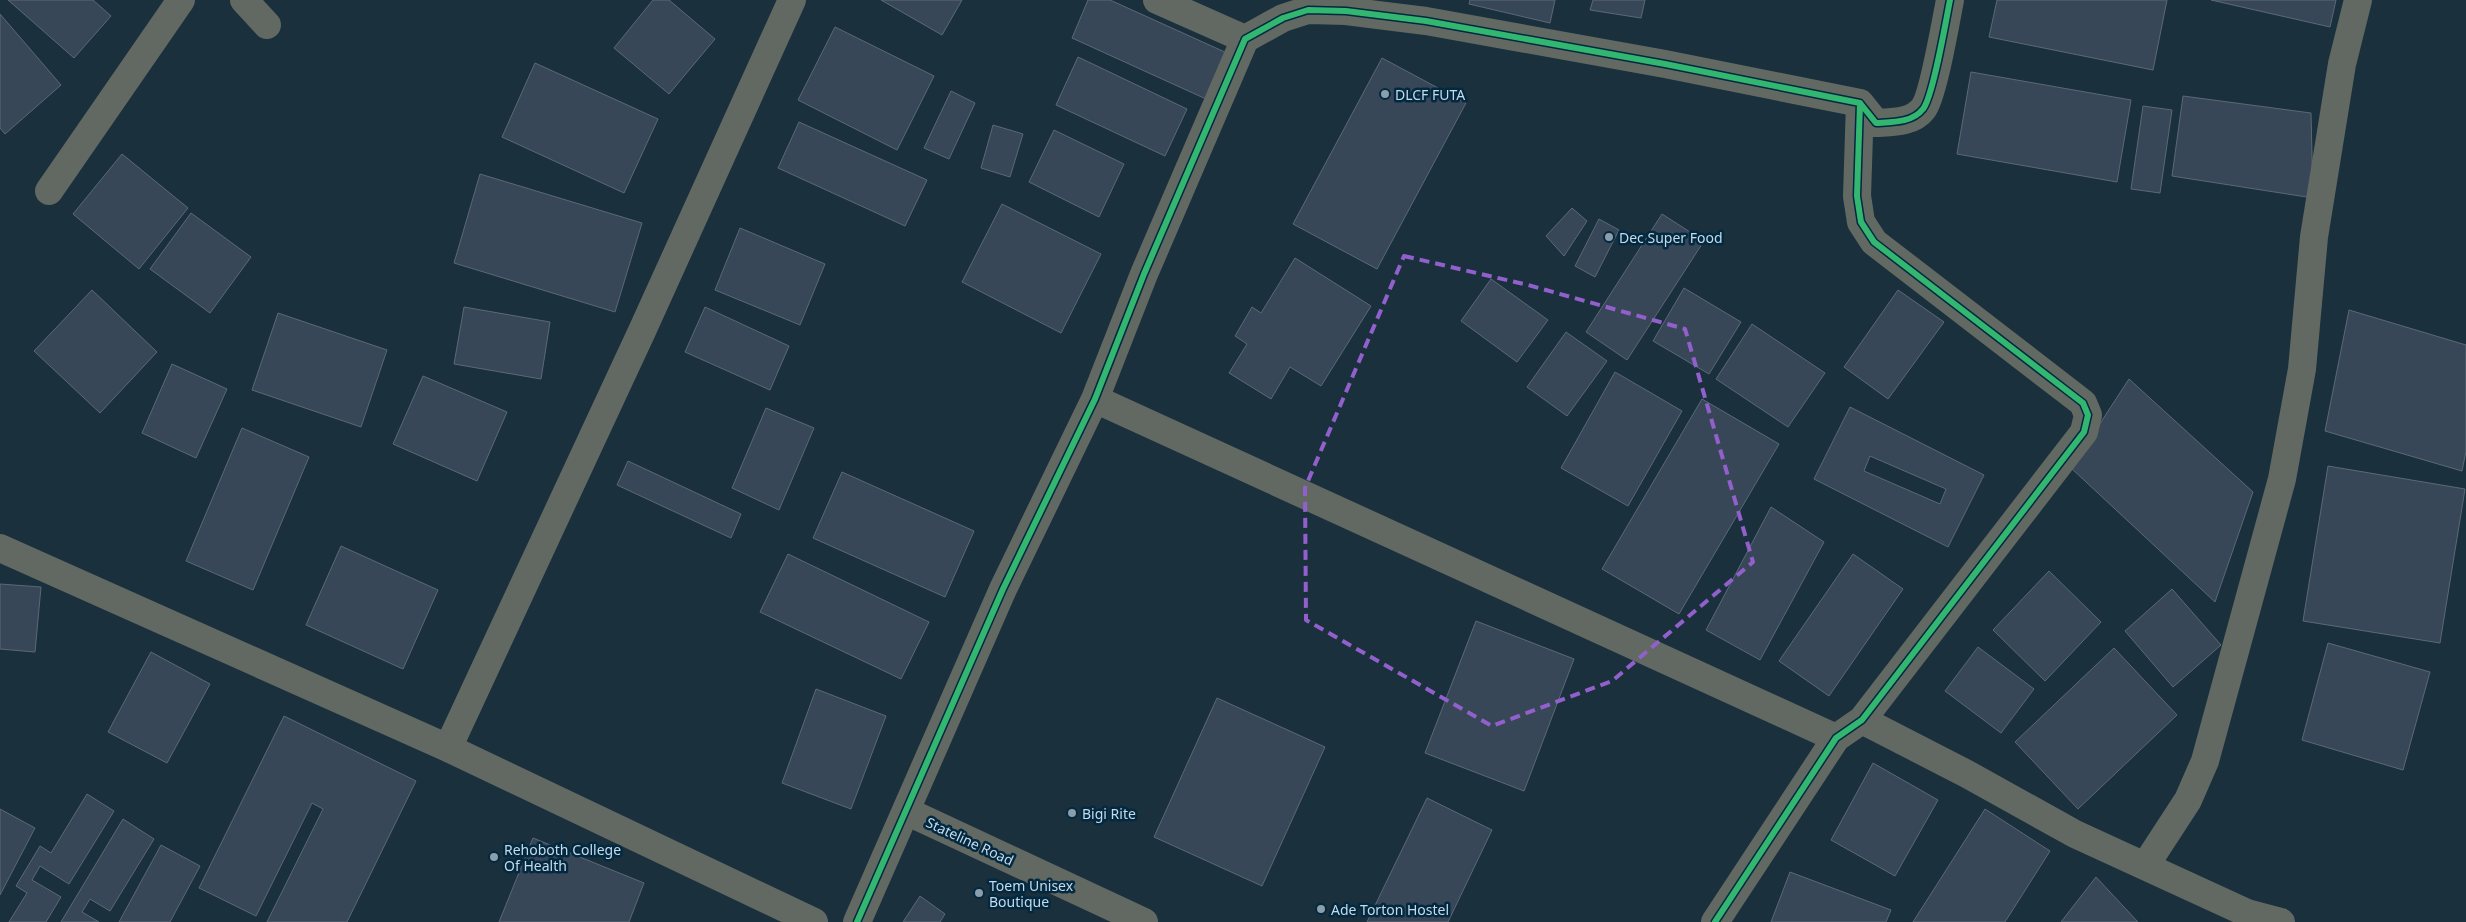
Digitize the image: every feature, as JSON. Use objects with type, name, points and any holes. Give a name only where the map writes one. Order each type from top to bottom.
[{"type":"street","points":[[48,191],[181,0]]},
{"type":"street","points":[[244,0],[267,25]]},
{"type":"street","points":[[448,748],[642,331],[792,0]]},
{"type":"street","points":[[1157,0],[1245,39]]},
{"type":"street","points":[[857,922],[1003,589],[1096,399],[1144,274],[1245,39],[1283,18],[1308,10],[1346,11],[1426,21],[1656,62],[1860,103],[1876,123],[1906,120],[1923,109],[1930,90],[1950,0]]},
{"type":"street","points":[[2146,866],[2188,800],[2206,761],[2282,479],[2302,369],[2314,237],[2342,64],[2358,0]]},
{"type":"street","points":[[1715,922],[1836,738],[1862,720],[2084,432],[2088,415],[2083,403],[1874,242],[1861,222],[1857,196],[1860,103]]},
{"type":"street","points":[[1096,399],[1836,738]]},
{"type":"street","points":[[0,548],[448,748],[814,922]]},
{"type":"street","points":[[1862,720],[1967,774],[2075,834],[2247,912],[2281,922]]},
{"type":"street","name":"Stateline Road","points":[[906,811],[1144,922]]},
{"type":"highlighted area","points":[[1404,256],[1528,285],[1685,329],[1753,562],[1612,681],[1492,726],[1306,620],[1305,488]]},
{"type":"building","points":[[8,0],[93,0],[111,16],[74,58]]},
{"type":"building","points":[[653,0],[669,0],[715,39],[669,94],[614,48]]},
{"type":"building","points":[[881,0],[962,0],[942,35]]},
{"type":"building","points":[[1088,0],[1110,0],[1227,53],[1206,99],[1072,38]]},
{"type":"building","points":[[1470,0],[1555,0],[1550,23],[1469,4]]},
{"type":"building","points":[[1593,0],[1645,0],[1641,18],[1590,10]]},
{"type":"building","points":[[1997,0],[2167,0],[2153,70],[1989,37]]},
{"type":"building","points":[[2211,0],[2336,0],[2330,27]]},
{"type":"building","points":[[0,14],[61,85],[5,134],[0,128]]},
{"type":"building","points":[[835,27],[934,76],[897,150],[798,100]]},
{"type":"building","points":[[1078,57],[1187,109],[1165,156],[1056,105]]},
{"type":"building","points":[[1382,58],[1466,103],[1377,269],[1293,224]]},
{"type":"building","points":[[535,63],[658,119],[624,193],[502,137]]},
{"type":"building","points":[[1971,72],[2131,100],[2117,182],[1957,154]]},
{"type":"building","points":[[951,91],[975,103],[949,159],[924,148]]},
{"type":"building","points":[[2183,96],[2311,113],[2313,198],[2172,176]]},
{"type":"building","points":[[2143,106],[2172,110],[2160,193],[2131,189]]},
{"type":"building","points":[[799,122],[927,180],[905,226],[778,168]]},
{"type":"building","points":[[993,125],[1023,134],[1010,177],[981,168]]},
{"type":"building","points":[[1054,130],[1124,164],[1099,217],[1029,182]]},
{"type":"building","points":[[122,154],[188,208],[139,269],[73,214]]},
{"type":"building","points":[[480,174],[642,223],[615,312],[454,263]]},
{"type":"building","points":[[1002,204],[1101,254],[1061,333],[962,282]]},
{"type":"building","points":[[1572,208],[1587,221],[1564,256],[1546,236]]},
{"type":"building","points":[[191,213],[251,257],[210,313],[150,269]]},
{"type":"building","points":[[1662,214],[1704,241],[1627,360],[1586,332]]},
{"type":"building","points":[[1599,219],[1619,230],[1595,277],[1575,266]]},
{"type":"building","points":[[740,228],[825,264],[800,325],[715,290]]},
{"type":"building","points":[[1295,258],[1371,306],[1321,386],[1290,367],[1271,399],[1229,373],[1247,344],[1235,336],[1252,307],[1261,313]]},
{"type":"building","points":[[1491,279],[1548,320],[1517,362],[1461,321]]},
{"type":"building","points":[[1684,288],[1741,322],[1709,374],[1653,341]]},
{"type":"building","points":[[92,290],[157,352],[100,413],[34,351]]},
{"type":"building","points":[[1898,290],[1944,322],[1888,399],[1844,367]]},
{"type":"building","points":[[464,307],[550,322],[541,379],[454,364]]},
{"type":"building","points":[[705,307],[789,346],[770,390],[685,352]]},
{"type":"building","points":[[2349,310],[2466,345],[2466,451],[2462,471],[2325,431]]},
{"type":"building","points":[[278,313],[387,350],[361,427],[252,390]]},
{"type":"building","points":[[1752,324],[1825,373],[1788,427],[1716,379]]},
{"type":"building","points":[[1566,332],[1607,361],[1567,416],[1527,387]]},
{"type":"building","points":[[172,364],[227,389],[196,458],[142,433]]},
{"type":"building","points":[[1615,372],[1682,411],[1628,506],[1561,468]]},
{"type":"building","points":[[423,376],[507,412],[477,481],[393,444]]},
{"type":"building","points":[[2129,379],[2253,492],[2215,602],[2071,468]]},
{"type":"building","points":[[1702,399],[1779,444],[1679,614],[1602,569]]},
{"type":"building","points":[[1850,407],[1984,475],[1948,547],[1814,479]],"holes":[[[1870,456],[1946,489],[1940,504],[1864,471]]]},
{"type":"building","points":[[766,408],[814,428],[779,510],[732,488]]},
{"type":"building","points":[[242,428],[309,457],[253,590],[186,561]]},
{"type":"building","points":[[628,461],[741,514],[731,538],[617,485]]},
{"type":"building","points":[[2328,466],[2465,489],[2440,643],[2303,621]]},
{"type":"building","points":[[842,472],[974,531],[945,597],[813,538]]},
{"type":"building","points":[[1771,507],[1824,542],[1760,660],[1706,630]]},
{"type":"building","points":[[341,546],[438,590],[403,669],[306,625]]},
{"type":"building","points":[[788,554],[929,622],[901,679],[760,612]]},
{"type":"building","points":[[1853,554],[1903,589],[1829,696],[1779,661]]},
{"type":"building","points":[[2049,571],[2101,622],[2045,681],[1993,630]]},
{"type":"building","points":[[0,584],[41,587],[35,652],[0,649]]},
{"type":"building","points":[[2172,589],[2221,645],[2173,687],[2125,631]]},
{"type":"building","points":[[1476,621],[1574,659],[1524,791],[1425,753]]},
{"type":"building","points":[[2328,643],[2430,672],[2403,770],[2302,740]]},
{"type":"building","points":[[1978,647],[2034,689],[2001,733],[1945,691]]},
{"type":"building","points":[[2114,648],[2177,715],[2078,809],[2015,742]]},
{"type":"building","points":[[151,652],[210,684],[167,763],[108,732]]},
{"type":"building","points":[[816,689],[886,716],[851,809],[782,783]]},
{"type":"building","points":[[1217,698],[1325,747],[1262,886],[1154,837]]},
{"type":"building","points":[[284,716],[416,781],[347,922],[267,922],[323,809],[312,803],[256,916],[199,888]]},
{"type":"building","points":[[1873,763],[1938,800],[1895,876],[1831,840]]},
{"type":"building","points":[[87,794],[114,811],[69,884],[40,866],[32,880],[61,897],[46,922],[9,922],[27,893],[16,886],[40,846],[51,853]]},
{"type":"building","points":[[1427,798],[1492,830],[1448,922],[1367,922]]},
{"type":"building","points":[[0,809],[35,828],[0,895]]},
{"type":"building","points":[[1985,809],[2050,851],[2005,922],[1913,922]]},
{"type":"building","points":[[123,819],[154,839],[110,911],[90,899],[82,912],[99,922],[61,922]]},
{"type":"building","points":[[533,838],[644,883],[629,922],[499,922]]},
{"type":"building","points":[[161,845],[200,866],[170,922],[119,922]]},
{"type":"building","points":[[1790,872],[1891,910],[1886,922],[1771,922]]},
{"type":"building","points":[[2096,877],[2138,922],[2061,922]]},
{"type":"building","points":[[920,896],[945,914],[940,922],[903,922]]},
{"type":"cycle path","points":[[857,922],[1003,589],[1095,399],[1144,274],[1245,39],[1283,18],[1308,10],[1346,11],[1426,21],[1665,64],[1860,103],[1876,123],[1908,119],[1923,109],[1935,75],[1950,0]]},
{"type":"cycle path","points":[[1715,922],[1836,738],[1862,720],[2084,432],[2088,415],[2083,403],[1874,242],[1861,222],[1857,196],[1860,103]]},
{"type":"place","name":"DLCF FUTA","points":[[1385,94]]},
{"type":"place","name":"Dec Super Food","points":[[1609,237]]},
{"type":"place","name":"Bigi Rite","points":[[1072,813]]},
{"type":"place","name":"Rehoboth College Of Health","points":[[494,857]]},
{"type":"place","name":"Toem Unisex Boutique","points":[[979,893]]},
{"type":"place","name":"Ade Torton Hostel","points":[[1321,909]]}]
